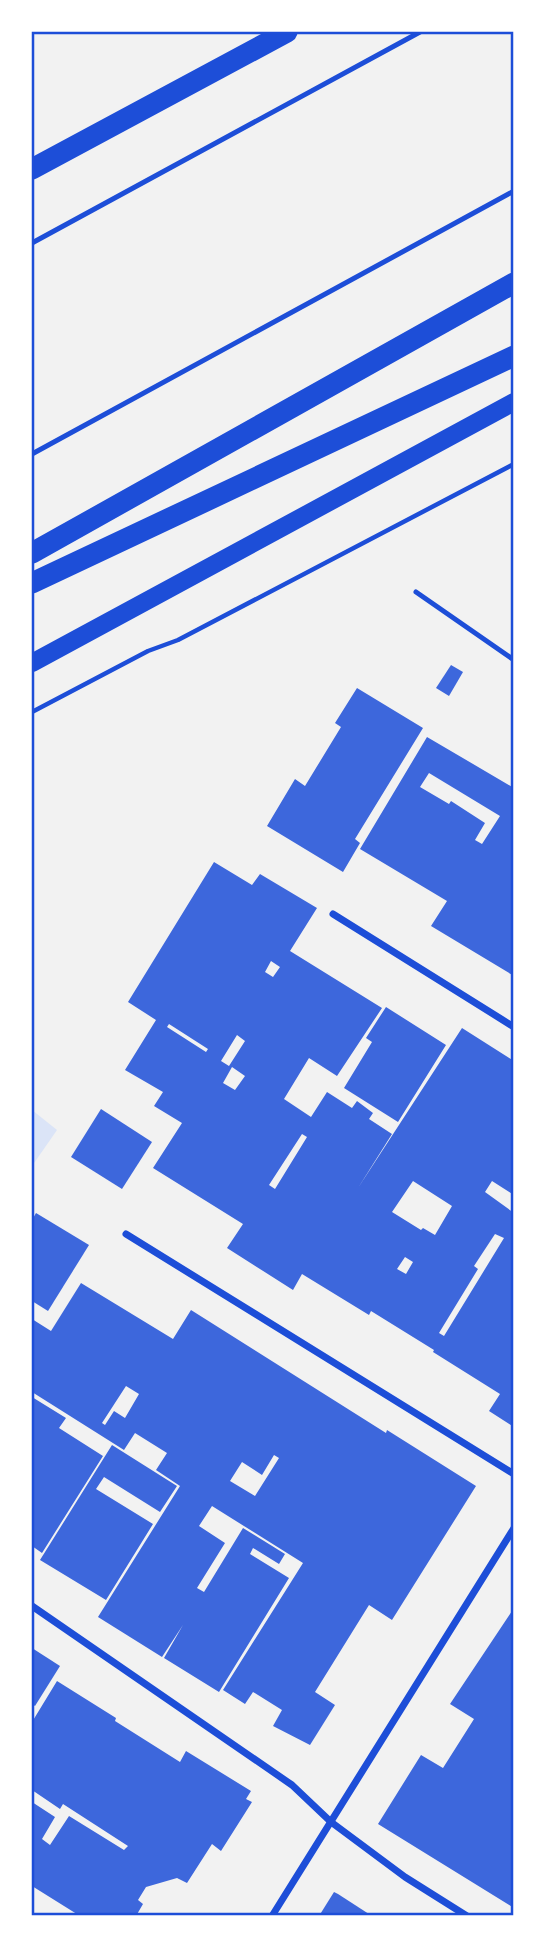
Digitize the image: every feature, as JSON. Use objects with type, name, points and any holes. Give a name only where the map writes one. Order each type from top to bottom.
[{"type":"highway","points":[[32,169],[287,32]]},
{"type":"highway","points":[[32,553],[513,283]]},
{"type":"highway","points":[[32,583],[513,356]]},
{"type":"main road","points":[[32,663],[513,402]]},
{"type":"street","points":[[333,914],[513,1027]]},
{"type":"street","points":[[126,1234],[513,1474]]},
{"type":"street","points":[[272,1916],[510,1541],[513,1528]]},
{"type":"street","points":[[32,1606],[292,1785],[331,1822],[405,1877],[467,1916]]},
{"type":"lane","points":[[32,243],[420,32]]},
{"type":"lane","points":[[32,454],[513,191]]},
{"type":"lane","points":[[416,592],[513,660]]},
{"type":"path","points":[[32,712],[148,651],[178,640],[513,464]]},
{"type":"shaded area","points":[[32,1110],[57,1130],[32,1166]]},
{"type":"building","points":[[451,665],[463,672],[449,696],[436,688]]},
{"type":"building","points":[[357,688],[423,728],[355,839],[360,843],[343,872],[267,826],[295,779],[305,786],[341,727],[335,723]]},
{"type":"building","points":[[427,737],[514,788],[514,976],[431,926],[447,901],[360,849]],"holes":[[[429,773],[500,816],[482,844],[475,840],[485,823],[451,801],[449,804],[420,787]]]},
{"type":"building","points":[[214,862],[252,885],[260,874],[317,908],[290,951],[382,1008],[337,1076],[309,1058],[284,1099],[311,1117],[327,1092],[352,1108],[357,1101],[373,1113],[369,1119],[392,1134],[358,1188],[462,1028],[514,1061],[514,1195],[492,1181],[485,1192],[514,1213],[514,1427],[489,1411],[500,1394],[433,1352],[434,1350],[371,1311],[369,1315],[302,1274],[293,1290],[227,1248],[243,1224],[153,1168],[182,1123],[154,1106],[163,1092],[125,1070],[156,1020],[128,1002]],"holes":[[[271,961],[280,967],[273,977],[265,972]],[[169,1024],[208,1049],[206,1052],[167,1027]],[[237,1035],[245,1041],[229,1066],[221,1061]],[[232,1067],[245,1076],[235,1090],[223,1083]],[[302,1134],[307,1137],[275,1189],[269,1185]],[[413,1181],[452,1206],[435,1235],[423,1228],[421,1230],[392,1212]],[[495,1234],[504,1238],[444,1336],[439,1333],[478,1269],[474,1266]],[[405,1257],[413,1262],[406,1274],[397,1269]]]},
{"type":"building","points":[[386,1007],[446,1045],[398,1122],[344,1088],[372,1042],[366,1038]]},
{"type":"building","points":[[101,1109],[152,1142],[122,1189],[71,1157]]},
{"type":"building","points":[[36,1213],[89,1245],[48,1311],[32,1301],[32,1220]]},
{"type":"building","points":[[81,1283],[173,1339],[191,1310],[386,1433],[387,1430],[476,1486],[392,1620],[369,1605],[315,1692],[335,1705],[310,1745],[273,1726],[282,1710],[253,1692],[245,1704],[223,1690],[303,1563],[212,1506],[199,1526],[225,1543],[197,1588],[204,1592],[243,1528],[285,1554],[279,1564],[253,1548],[250,1554],[289,1578],[219,1692],[164,1658],[183,1625],[162,1657],[98,1617],[180,1486],[156,1470],[167,1453],[135,1433],[124,1450],[32,1392],[32,1319],[51,1331]],"holes":[[[126,1386],[139,1394],[125,1418],[114,1411],[105,1425],[102,1423]],[[274,1455],[279,1458],[255,1496],[230,1481],[242,1462],[262,1475]]]},
{"type":"building","points":[[32,1397],[66,1418],[59,1428],[103,1456],[42,1553],[32,1546]]},
{"type":"building","points":[[112,1445],[177,1486],[160,1512],[104,1477],[96,1489],[153,1524],[106,1600],[40,1560]]},
{"type":"building","points":[[514,1608],[514,1908],[378,1824],[421,1755],[443,1768],[474,1719],[450,1704]]},
{"type":"building","points":[[32,1648],[60,1666],[35,1706],[32,1704]]},
{"type":"building","points":[[57,1681],[180,1762],[186,1751],[251,1791],[246,1799],[252,1802],[221,1851],[212,1844],[187,1883],[177,1878],[146,1887],[138,1900],[143,1904],[136,1916],[80,1916],[32,1886],[32,1802],[55,1817],[42,1839],[50,1845],[69,1816],[124,1850],[128,1846],[63,1804],[60,1809],[32,1790],[32,1722]]},
{"type":"building","points":[[334,1892],[338,1894],[372,1916],[319,1916]]}]
